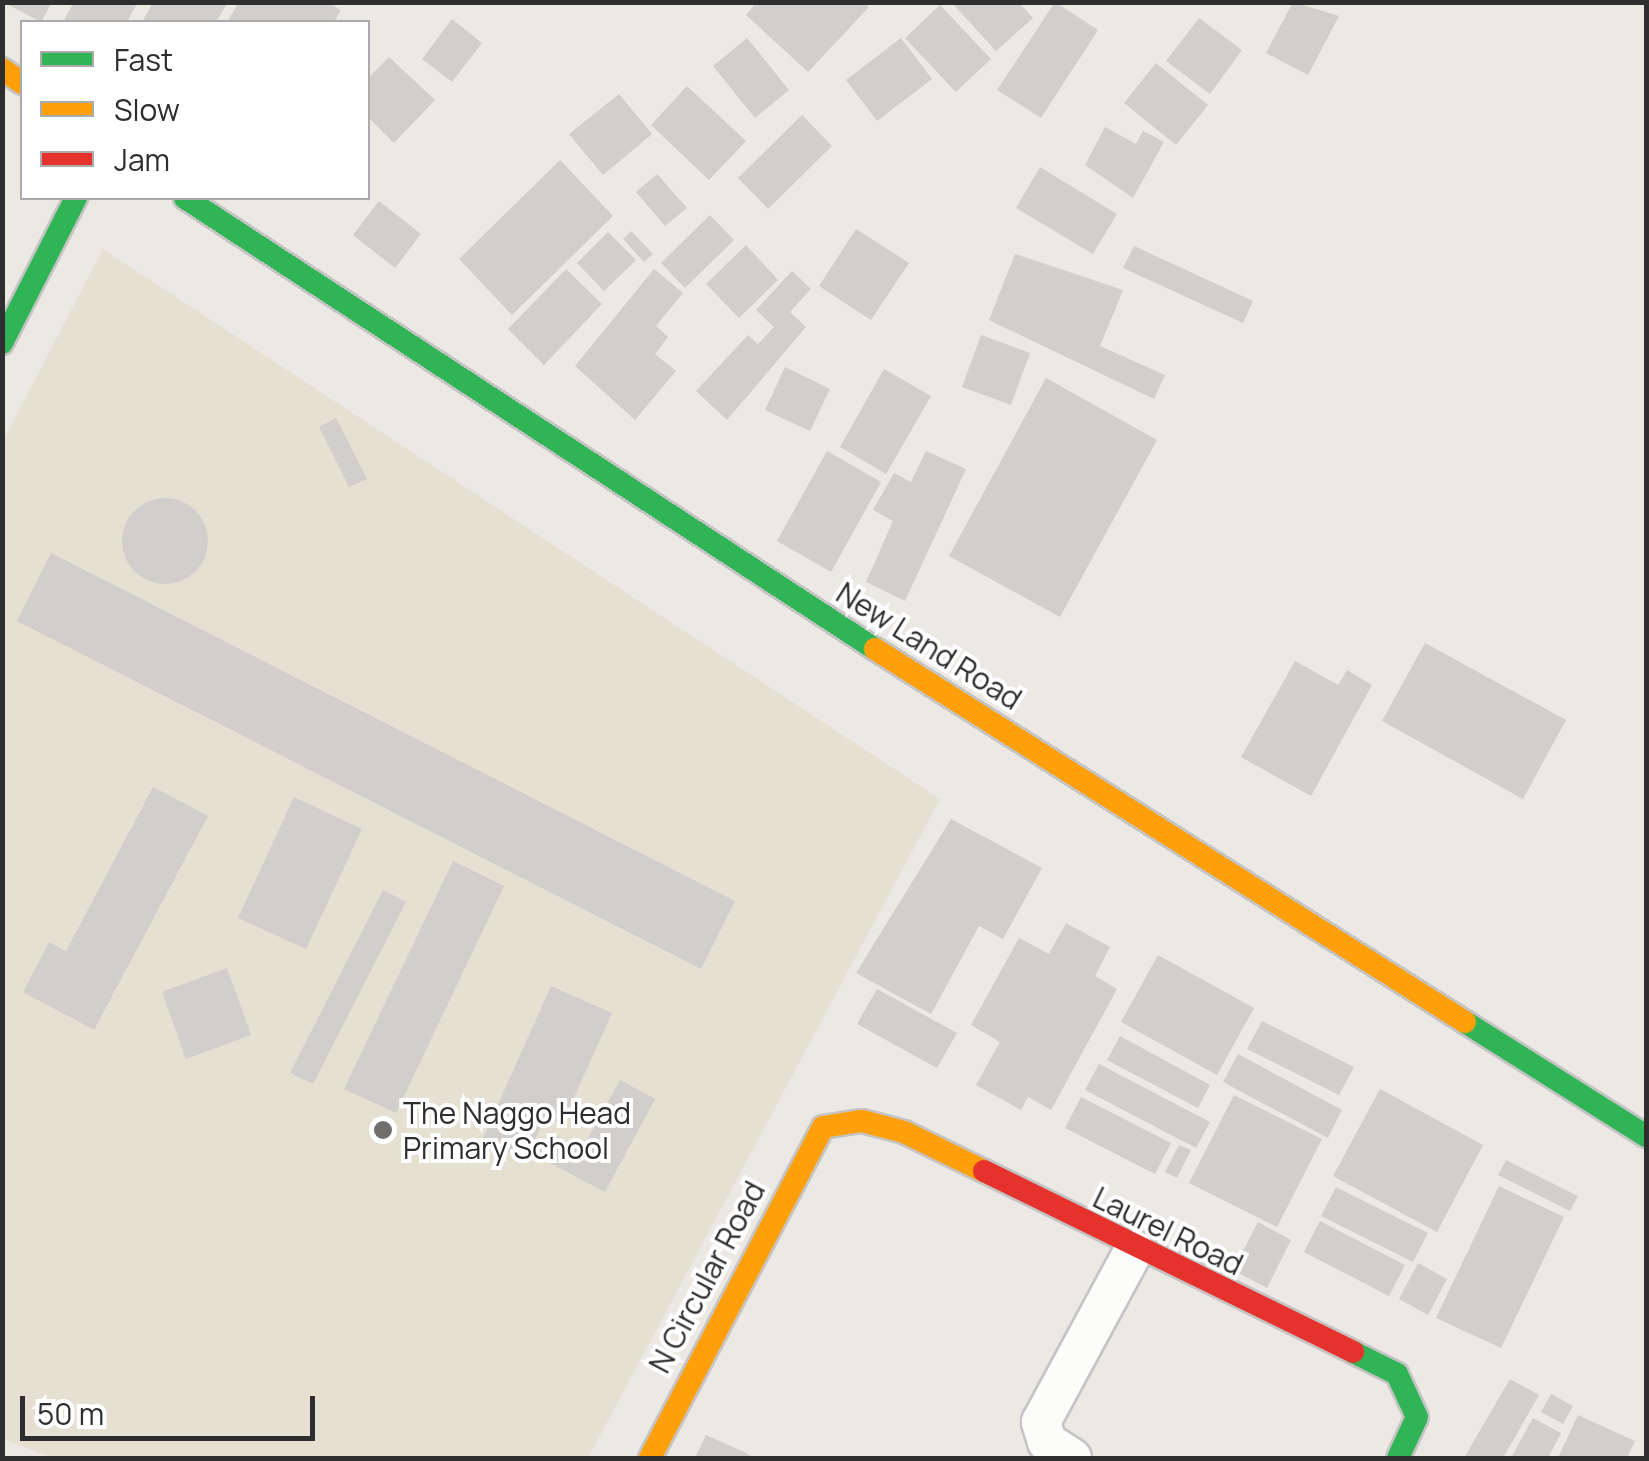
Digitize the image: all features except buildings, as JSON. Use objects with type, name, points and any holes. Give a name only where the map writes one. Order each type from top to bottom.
[{"type":"street","points":[[2,342],[75,200]]},
{"type":"street","name":"New Land Road","points":[[188,200],[914,674],[1646,1136]]},
{"type":"street","name":"Laurel Road","points":[[823,1127],[862,1122],[904,1132],[1134,1250],[1397,1374],[1418,1417],[1398,1458]]},
{"type":"street","name":"N Circular Road","points":[[650,1458],[823,1127]]},
{"type":"street","points":[[1072,1458],[1046,1442],[1042,1422],[1134,1250]]},
{"type":"shaded area","name":"The Naggo Head Primary School","points":[[103,249],[940,799],[588,1458],[53,1458],[3,1439],[2,443]]},
{"type":"traffic: fast","points":[[2,343],[75,200]]},
{"type":"traffic: fast","points":[[188,200],[875,649]]},
{"type":"traffic: fast","points":[[1465,1022],[1646,1136]]},
{"type":"traffic: fast","points":[[1353,1352],[1397,1374],[1417,1417],[1398,1458]]},
{"type":"traffic: slow","points":[[2,69],[20,82]]},
{"type":"traffic: slow","points":[[875,649],[1465,1022]]},
{"type":"traffic: slow","points":[[650,1458],[823,1127],[862,1121],[904,1132],[984,1171]]},
{"type":"traffic: jam","points":[[984,1171],[1353,1352]]},
{"type":"place","name":"The Naggo Head Primary School","points":[[383,1130]]}]
